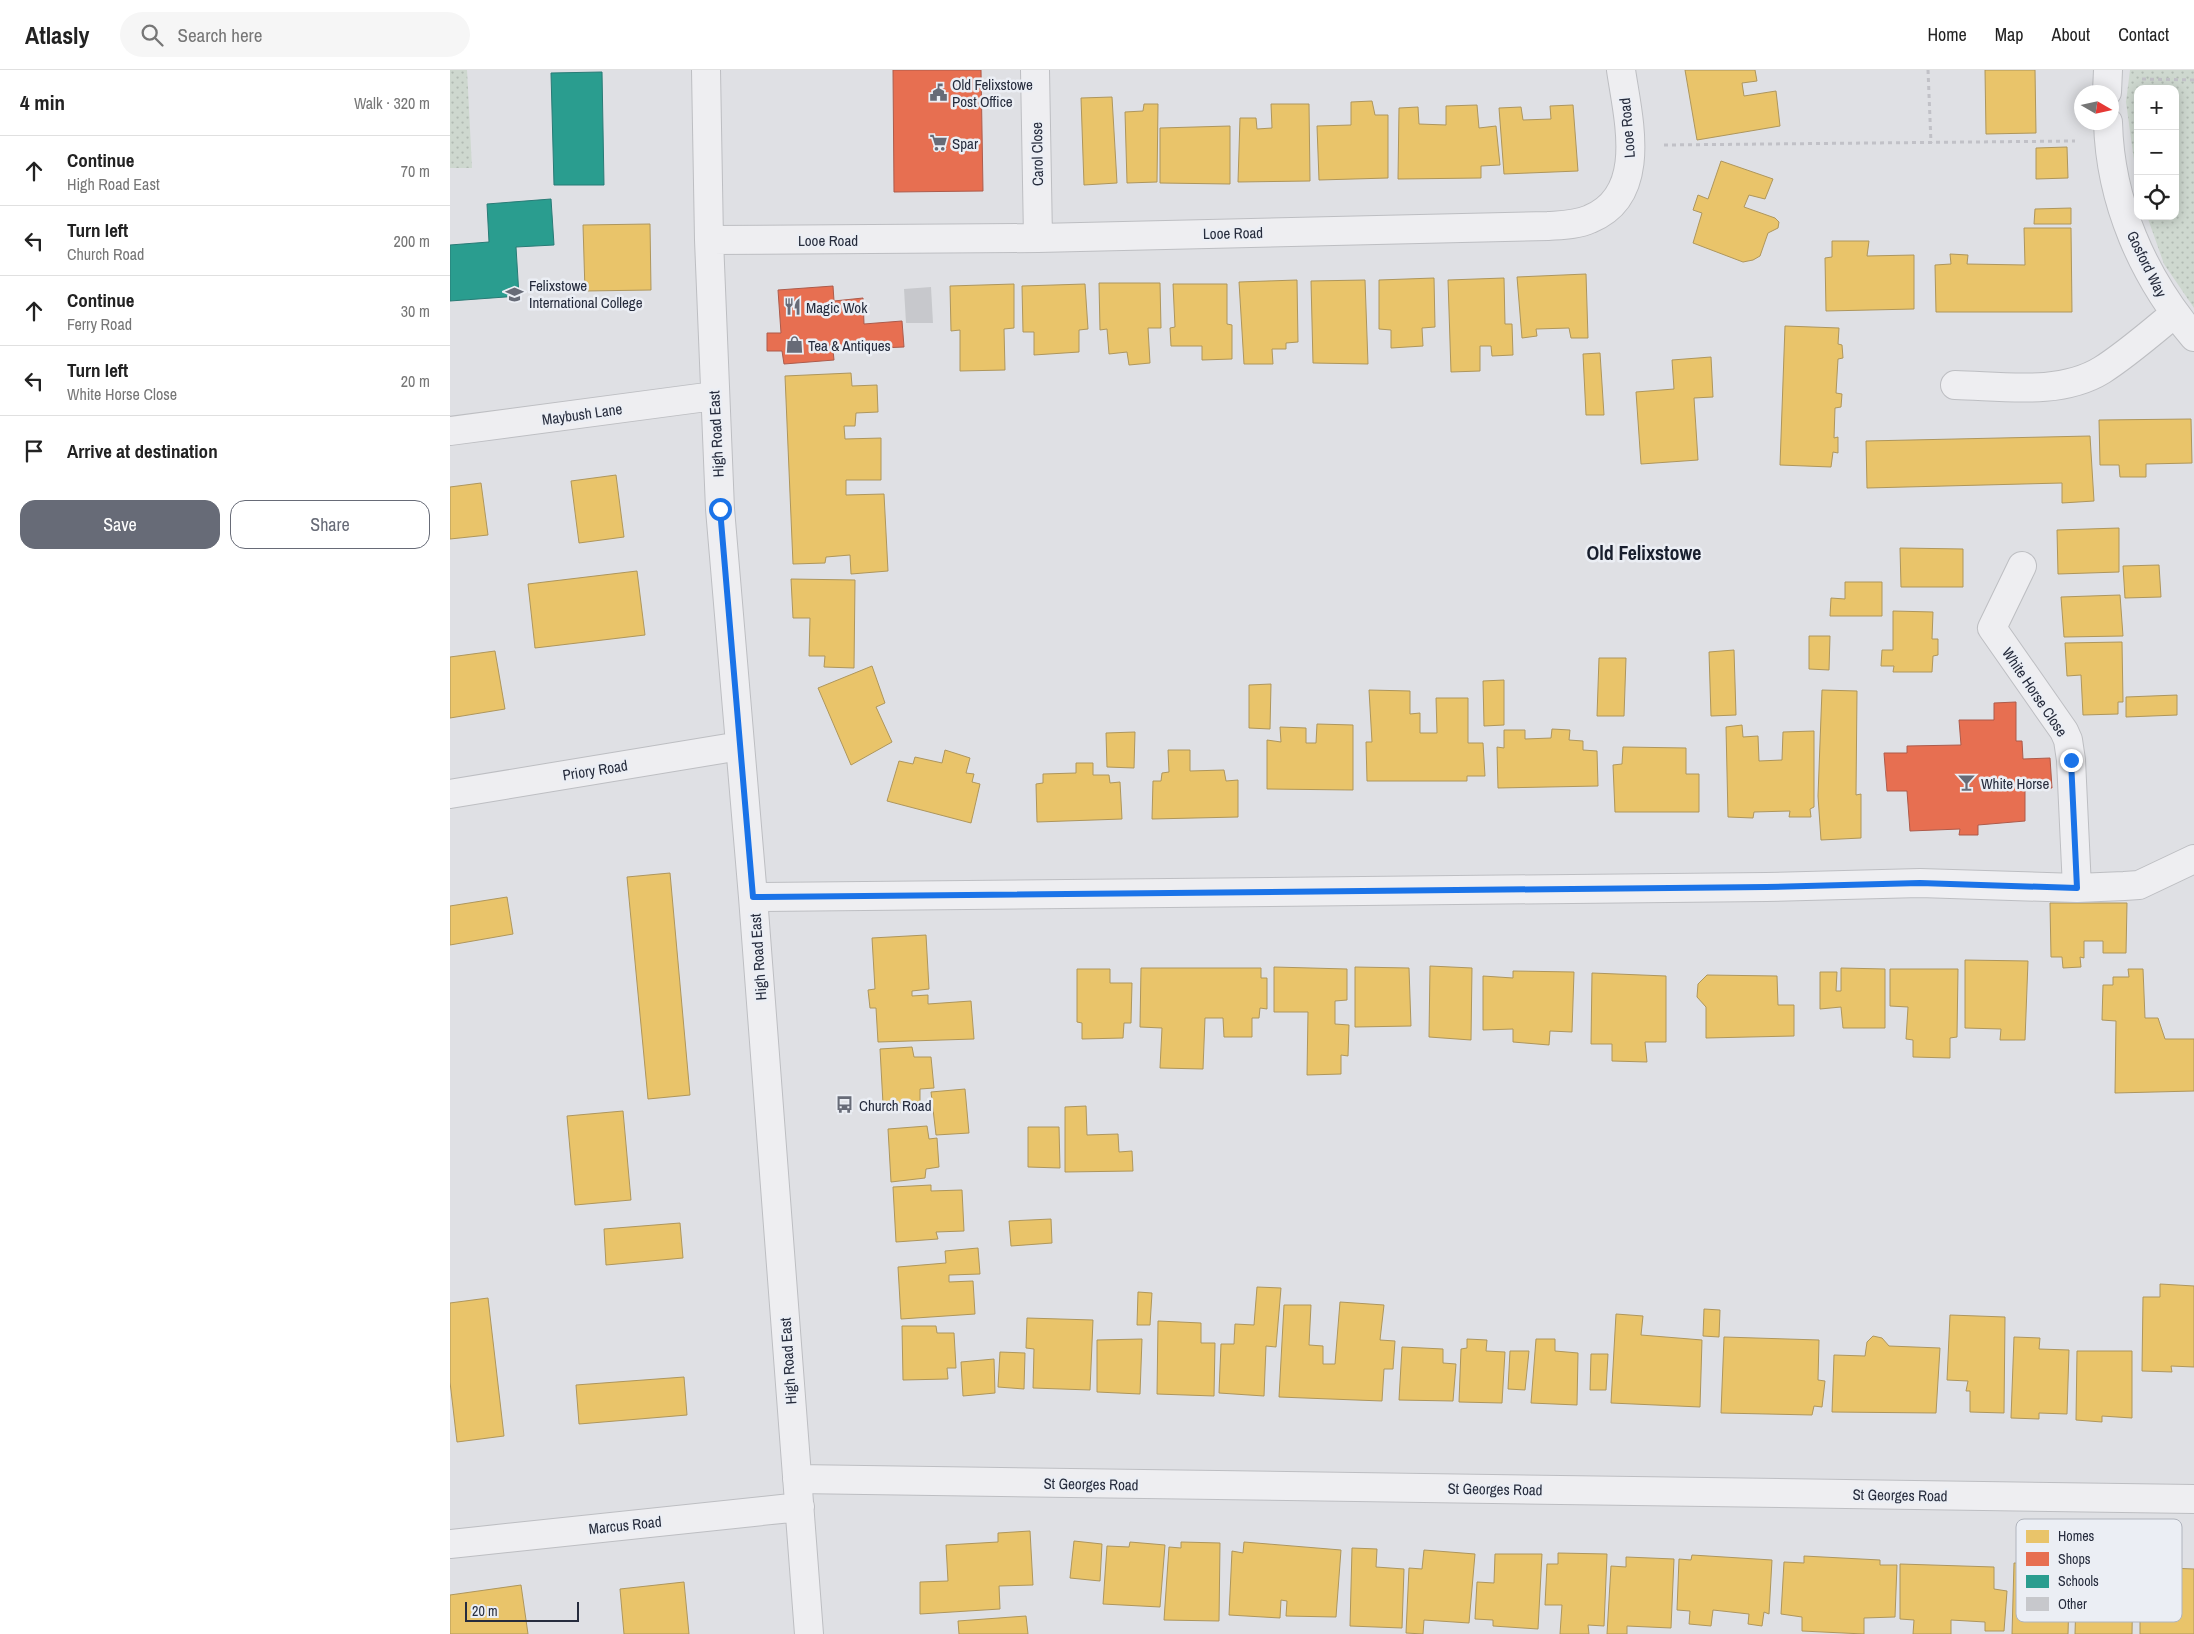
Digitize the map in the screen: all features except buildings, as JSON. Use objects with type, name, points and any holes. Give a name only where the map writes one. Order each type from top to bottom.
[{"type":"street","name":"High Road East","points":[[706,70],[714,396],[723,559],[753,897],[809,1634]]},
{"type":"street","name":"Carol Close","points":[[1035,70],[1038,238]]},
{"type":"street","name":"Looe Road","points":[[709,240],[1038,238],[1548,226],[1576,223],[1598,216],[1616,197],[1622,188],[1630,164],[1632,146],[1621,70]]},
{"type":"street","name":"Gosford Way","points":[[2108,131],[2115,182],[2130,230],[2154,280],[2174,314],[2194,337]]},
{"type":"street","points":[[1955,386],[2052,386],[2079,380],[2101,371],[2174,314]]},
{"type":"street","name":"Maybush Lane","points":[[450,431],[714,396]]},
{"type":"street","name":"White Horse Close","points":[[2022,566],[1992,628],[2064,731],[2068,740],[2072,767],[2077,888]]},
{"type":"street","name":"Priory Road","points":[[450,794],[740,746]]},
{"type":"street","points":[[753,897],[1766,887],[1920,883],[2077,888],[2139,885],[2194,859]]},
{"type":"street","name":"St Georges Road","points":[[797,1480],[2194,1499]]},
{"type":"street","name":"Marcus Road","points":[[450,1544],[800,1507]]},
{"type":"path","points":[[1928,70],[1931,144]]},
{"type":"path","points":[[2108,80],[2194,80]]},
{"type":"path","points":[[1632,146],[1931,144],[2108,131]]},
{"type":"shaded area","points":[[450,70],[467,70],[472,168],[450,168]]},
{"type":"shaded area","points":[[2130,70],[2194,70],[2194,308],[2164,264],[2148,220],[2179,220],[2179,85],[2134,85],[2134,161],[2126,102]]},
{"type":"place","name":"Old Felixstowe Post Office","points":[[938,93]]},
{"type":"place","name":"Spar","points":[[938,143]]},
{"type":"place","name":"Felixstowe International College","points":[[515,294]]},
{"type":"place","name":"Magic Wok","points":[[792,307]]},
{"type":"place","name":"Tea & Antiques","points":[[794,345]]},
{"type":"place","name":"White Horse","points":[[1967,783]]},
{"type":"place","name":"Church Road","points":[[845,1105]]},
{"type":"district","name":"Old Felixstowe","points":[[1644,552]]},
{"type":"route","points":[[720,509],[726,598],[753,897],[1766,887],[1920,883],[2077,888],[2071,760]]}]
